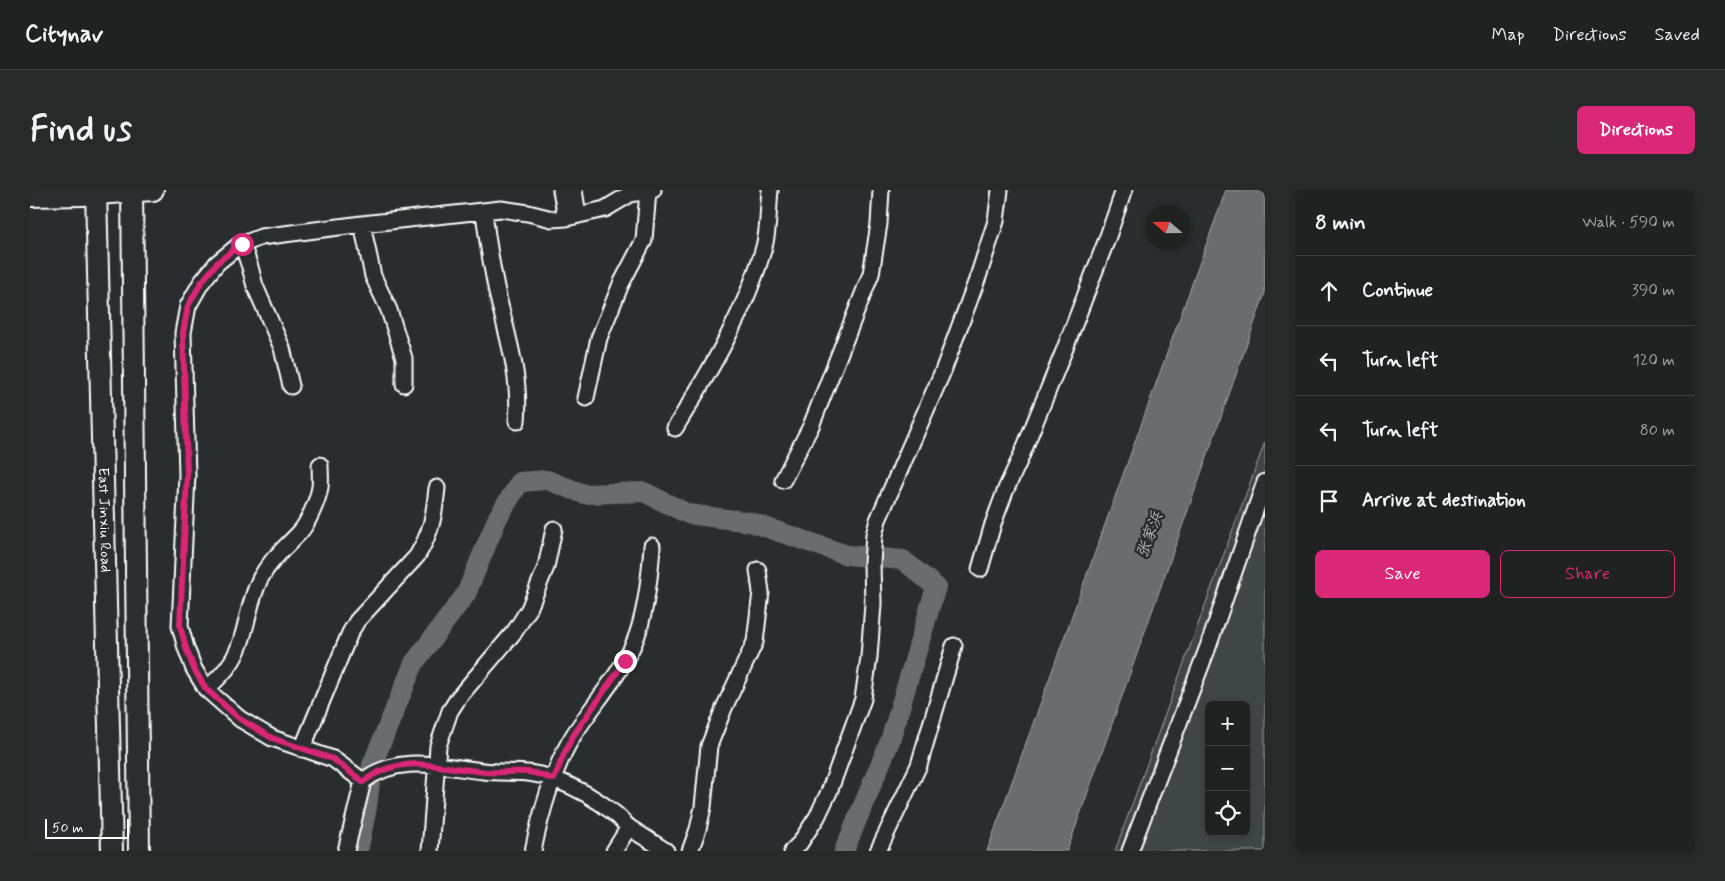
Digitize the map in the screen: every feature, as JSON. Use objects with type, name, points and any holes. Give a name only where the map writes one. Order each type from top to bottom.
[{"type":"main road","points":[[30,196],[153,190]]},
{"type":"main road","name":"East Jinxiu Road","points":[[132,191],[140,851]]},
{"type":"main road","name":"East Jinxiu Road","points":[[96,192],[112,851]]},
{"type":"lane","points":[[562,190],[572,217]]},
{"type":"lane","points":[[572,217],[574,190]]},
{"type":"lane","points":[[369,777],[333,759],[272,738],[240,719],[206,689],[191,662],[180,626],[187,475],[183,333],[188,306],[201,283],[217,263],[238,246],[261,237],[501,209],[552,218],[572,217],[605,209],[630,194],[654,190]]},
{"type":"lane","points":[[675,428],[705,378],[743,305],[765,246],[770,190]]},
{"type":"lane","points":[[783,480],[811,426],[871,274],[879,224],[881,190]]},
{"type":"lane","points":[[792,851],[800,843],[817,817],[825,800],[863,699],[869,657],[873,604],[872,564],[876,528],[943,371],[978,277],[996,221],[1000,190]]},
{"type":"lane","points":[[980,569],[1006,489],[1064,351],[1107,240],[1124,190]]},
{"type":"lane","points":[[586,398],[599,338],[621,284],[644,240],[648,191]]},
{"type":"lane","points":[[484,211],[488,250],[518,384],[519,405],[517,421]]},
{"type":"lane","points":[[362,224],[373,276],[389,310],[404,358],[404,384]]},
{"type":"lane","points":[[242,244],[255,286],[282,348],[292,386]]},
{"type":"lane","points":[[206,689],[218,679],[232,661],[239,646],[254,594],[261,578],[286,546],[301,531],[309,518],[320,487],[320,464]]},
{"type":"lane","points":[[1130,851],[1208,647],[1265,482]]},
{"type":"lane","points":[[302,749],[350,633],[357,622],[417,556],[425,544],[432,529],[437,488]]},
{"type":"lane","points":[[430,851],[438,746],[450,711],[459,697],[510,637],[529,609],[546,567],[554,529]]},
{"type":"lane","points":[[533,851],[554,779],[564,754],[573,736],[625,661],[635,642],[642,618],[650,572],[652,546]]},
{"type":"lane","points":[[690,851],[703,807],[709,746],[721,715],[756,642],[761,592],[758,570]]},
{"type":"lane","points":[[878,851],[919,765],[954,646]]},
{"type":"lane","points":[[346,851],[369,777],[391,766],[404,764],[436,765],[485,772],[530,772],[554,779],[590,797],[615,813],[628,827],[666,851]]},
{"type":"lane","points":[[614,851],[628,827]]},
{"type":"shaded area","points":[[1265,442],[1265,851],[1115,851]]},
{"type":"water","name":"张家浜","points":[[1226,190],[1265,190],[1265,293],[1067,851],[987,851]]},
{"type":"waterway","points":[[358,851],[367,807],[372,765],[414,663],[466,594],[498,517],[520,482],[547,480],[584,494],[644,492],[688,514],[750,522],[847,555],[903,560],[936,587],[890,741],[844,851]]},
{"type":"route","points":[[242,244],[217,263],[201,283],[188,306],[183,333],[187,475],[180,626],[194,669],[206,689],[240,719],[272,738],[333,759],[363,782],[377,772],[391,766],[404,764],[448,766],[485,772],[530,772],[554,779],[573,736],[625,661]]}]
